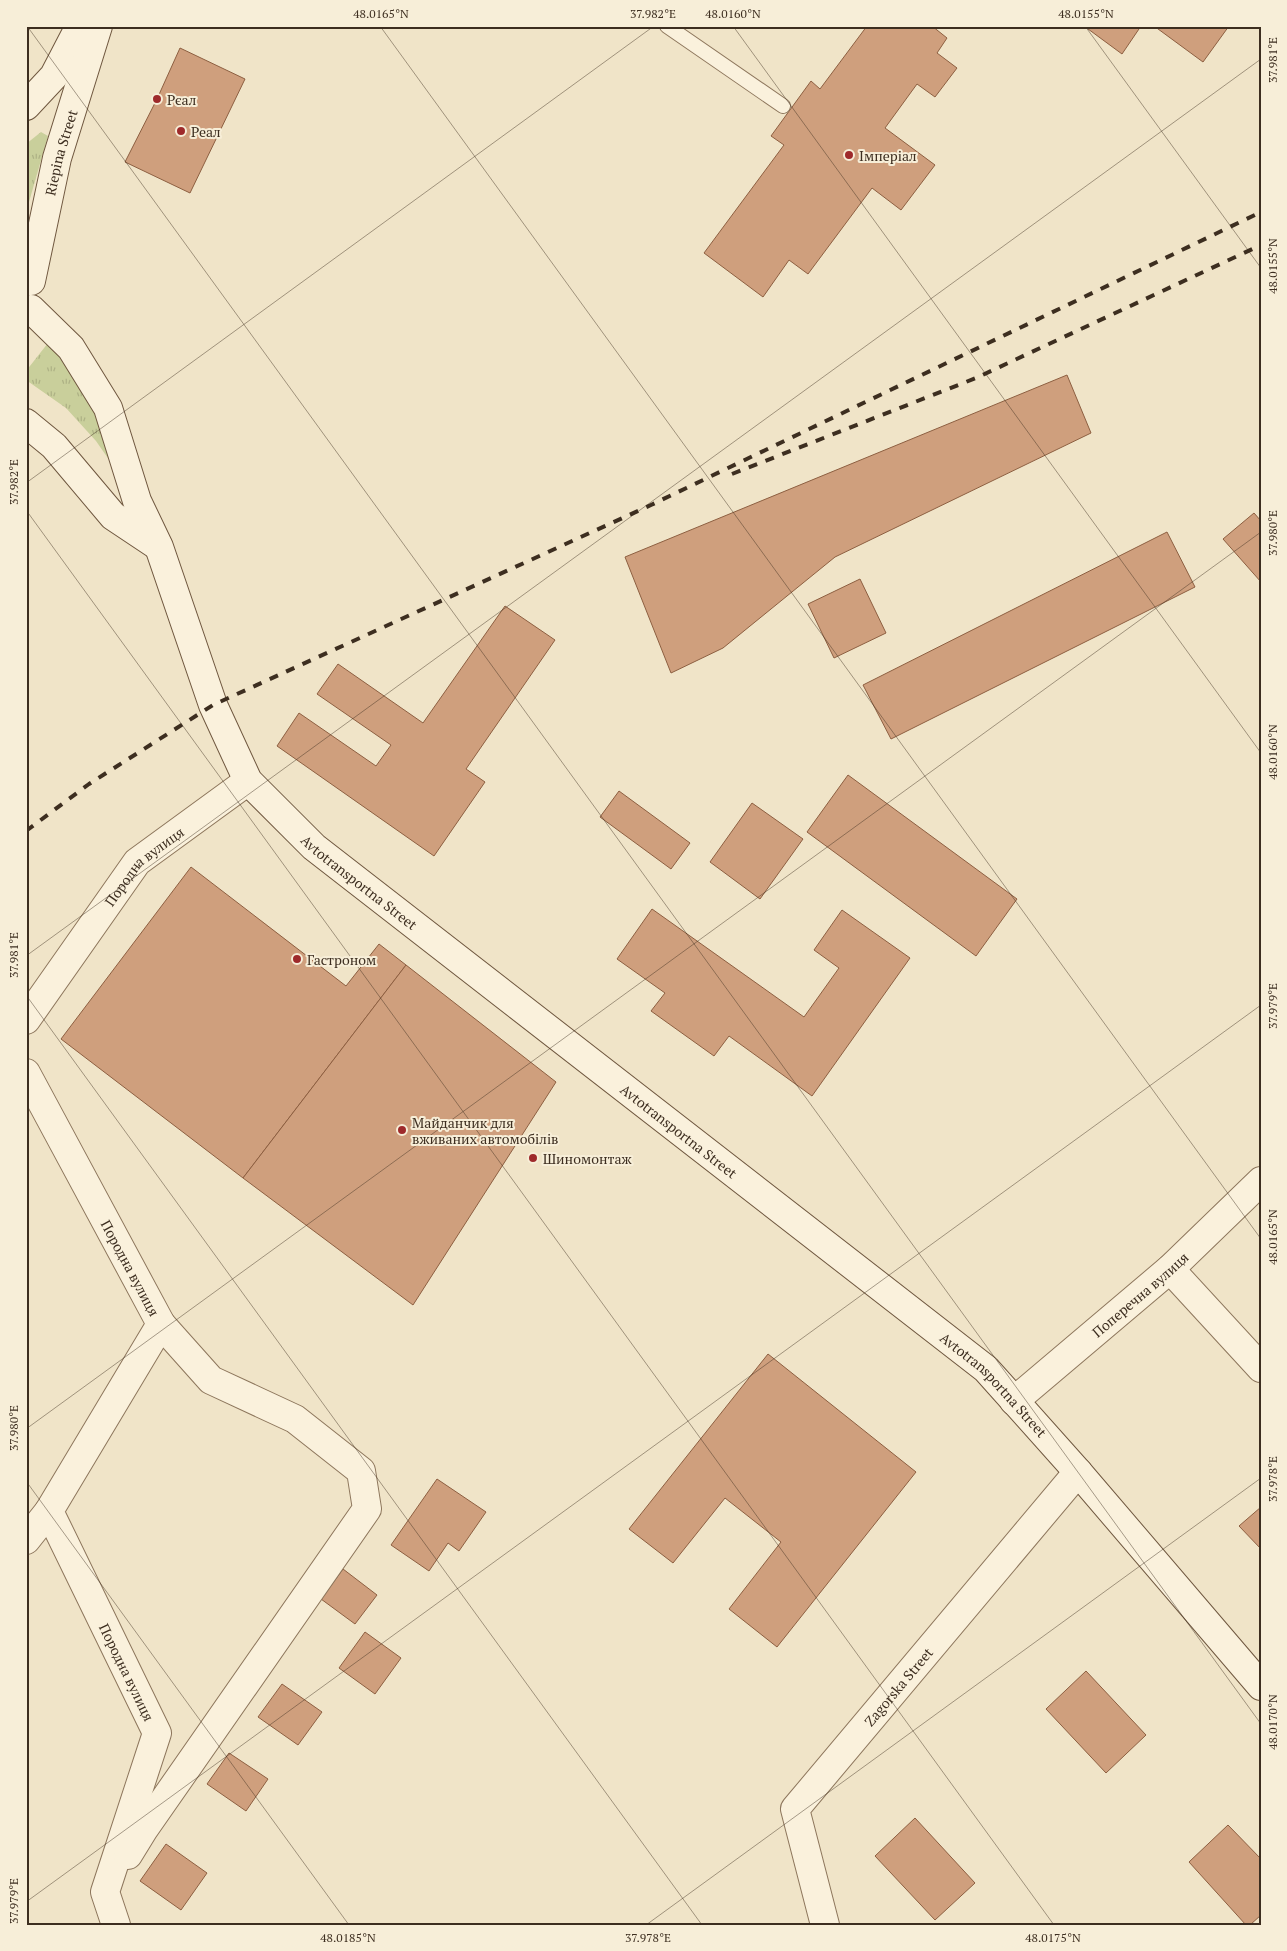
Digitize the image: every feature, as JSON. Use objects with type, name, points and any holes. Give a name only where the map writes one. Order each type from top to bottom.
[{"type":"street","points":[[26,106],[54,76],[80,26]]},
{"type":"street","name":"Riepina Street","points":[[29,314],[29,274],[57,158],[98,26]]},
{"type":"street","name":"Avtotransportna Street","points":[[29,314],[71,348],[108,408],[137,502],[160,547],[213,705],[248,781],[314,847],[986,1369],[1078,1472],[1261,1686]]},
{"type":"street","points":[[26,423],[54,446],[113,516],[160,547]]},
{"type":"street","name":"Породна вулиця","points":[[26,1020],[137,862],[248,781]]},
{"type":"street","name":"Породна вулиця","points":[[26,1073],[161,1324],[49,1511],[26,1540]]},
{"type":"street","name":"Поперечна вулиця","points":[[1014,1401],[1170,1268],[1261,1181]]},
{"type":"street","points":[[1170,1268],[1261,1368]]},
{"type":"street","points":[[116,1925],[105,1892],[144,1830],[367,1509],[361,1471],[295,1419],[211,1380],[161,1324]]},
{"type":"street","name":"Zagorska Street","points":[[824,1925],[795,1809],[1078,1472]]},
{"type":"street","name":"Породна вулиця","points":[[49,1511],[157,1733],[105,1892]]},
{"type":"lane","points":[[667,26],[783,106]]},
{"type":"green space","points":[[41,132],[48,136],[29,202],[26,201],[26,144]]},
{"type":"green space","points":[[48,343],[73,373],[84,390],[109,443],[123,480],[96,441],[66,408],[26,380],[26,371]]},
{"type":"building","name":"Імперіал","points":[[867,26],[932,26],[947,38],[937,53],[957,68],[935,97],[917,84],[885,128],[935,165],[901,210],[872,188],[808,274],[789,260],[763,297],[704,253],[784,145],[771,136],[811,81],[820,89]]},
{"type":"building","points":[[1084,26],[1141,26],[1122,54]]},
{"type":"building","points":[[1154,26],[1229,26],[1203,62]]},
{"type":"building","name":"Реал","points":[[180,48],[245,79],[190,193],[125,162]]},
{"type":"building","points":[[1067,375],[1091,433],[835,557],[723,648],[671,673],[625,557]]},
{"type":"building","points":[[1254,513],[1261,521],[1261,582],[1223,539]]},
{"type":"building","points":[[1167,532],[1195,587],[891,739],[863,685]]},
{"type":"building","points":[[860,579],[886,633],[834,658],[808,604]]},
{"type":"building","points":[[505,606],[555,640],[466,769],[485,782],[434,856],[277,746],[299,713],[376,766],[391,745],[317,694],[338,664],[423,723]]},
{"type":"building","points":[[848,775],[1017,899],[976,956],[807,832]]},
{"type":"building","points":[[619,791],[690,843],[671,869],[600,817]]},
{"type":"building","points":[[752,803],[803,839],[760,899],[710,862]]},
{"type":"building","points":[[191,867],[346,986],[379,944],[406,965],[243,1178],[61,1039]]},
{"type":"building","points":[[652,909],[804,1017],[839,968],[814,950],[842,910],[910,958],[812,1096],[729,1036],[714,1056],[651,1011],[665,993],[617,959]]},
{"type":"building","name":"Майданчик для вживаних автомобілів","points":[[406,965],[556,1082],[413,1305],[243,1178]]},
{"type":"building","points":[[768,1354],[916,1472],[777,1647],[729,1609],[781,1542],[725,1498],[673,1563],[629,1529]]},
{"type":"building","points":[[437,1479],[486,1512],[459,1551],[448,1543],[429,1571],[391,1545]]},
{"type":"building","points":[[1261,1507],[1261,1549],[1239,1526]]},
{"type":"building","points":[[343,1569],[377,1595],[355,1624],[321,1599]]},
{"type":"building","points":[[365,1632],[401,1658],[375,1694],[339,1668]]},
{"type":"building","points":[[1086,1671],[1146,1735],[1106,1773],[1046,1709]]},
{"type":"building","points":[[282,1684],[322,1712],[298,1745],[258,1717]]},
{"type":"building","points":[[229,1753],[268,1779],[246,1811],[207,1784]]},
{"type":"building","points":[[915,1818],[975,1883],[935,1920],[875,1856]]},
{"type":"building","points":[[1228,1825],[1261,1859],[1261,1915],[1250,1925],[1246,1925],[1189,1862]]},
{"type":"building","points":[[166,1844],[207,1873],[181,1910],[140,1881]]},
{"type":"railway","points":[[26,831],[89,784],[213,705],[651,505],[1261,212]]},
{"type":"railway","points":[[732,474],[976,378],[1261,245]]},
{"type":"place","name":"Рєал","points":[[157,99]]},
{"type":"place","name":"Реал","points":[[181,131]]},
{"type":"place","name":"Імперіал","points":[[849,155]]},
{"type":"place","name":"Гастроном","points":[[297,959]]},
{"type":"place","name":"Майданчик для вживаних автомобілів","points":[[402,1130]]},
{"type":"place","name":"Шиномонтаж","points":[[533,1158]]}]
